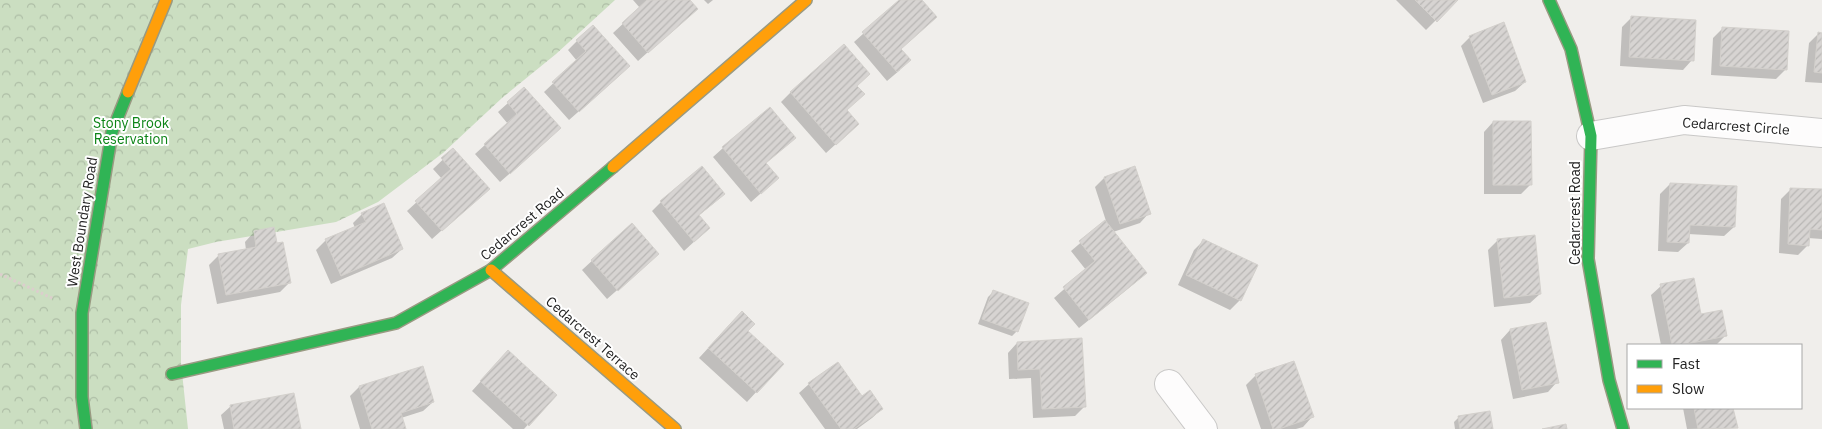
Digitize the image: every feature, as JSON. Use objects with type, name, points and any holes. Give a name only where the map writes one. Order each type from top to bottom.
[{"type":"street","name":"West Boundary Road","points":[[86,429],[82,397],[82,313],[112,132],[166,0]]},
{"type":"street","name":"Cedarcrest Road","points":[[172,374],[396,323],[491,270],[806,0]]},
{"type":"street","name":"Cedarcrest Road","points":[[1549,0],[1571,48],[1591,136],[1588,259],[1609,380],[1622,429]]},
{"type":"street","name":"Cedarcrest Circle","points":[[1591,136],[1684,120],[1822,133]]},
{"type":"street","name":"Cedarcrest Terrace","points":[[491,270],[675,429]]},
{"type":"street","points":[[1169,384],[1203,429]]},
{"type":"path","points":[[0,274],[82,313]]},
{"type":"green space","name":"Stony Brook Reservation","points":[[0,0],[615,0],[556,54],[502,98],[443,153],[378,202],[336,222],[216,242],[188,249],[181,305],[181,363],[188,429],[0,429]]},
{"type":"building","points":[[647,0],[690,0],[698,9],[648,53],[622,23]]},
{"type":"building","points":[[899,0],[922,0],[937,17],[901,49],[911,60],[897,72],[862,32]]},
{"type":"building","points":[[1415,0],[1458,0],[1437,22]]},
{"type":"building","points":[[1631,16],[1696,20],[1694,61],[1629,57]]},
{"type":"building","points":[[1504,22],[1526,82],[1492,95],[1469,36]]},
{"type":"building","points":[[593,25],[630,66],[579,112],[552,82],[586,51],[576,40]]},
{"type":"building","points":[[1722,27],[1789,31],[1787,70],[1720,66]]},
{"type":"building","points":[[1818,32],[1822,33],[1822,73],[1814,72]]},
{"type":"building","points":[[844,44],[870,74],[857,86],[865,94],[847,110],[859,124],[836,145],[790,92]]},
{"type":"building","points":[[524,87],[561,128],[510,174],[484,144],[517,114],[507,102]]},
{"type":"building","points":[[770,107],[796,138],[766,163],[779,178],[761,194],[722,147]]},
{"type":"building","points":[[1493,121],[1531,121],[1532,185],[1493,185]]},
{"type":"building","points":[[453,148],[490,189],[442,231],[415,201],[451,169],[441,158]]},
{"type":"building","points":[[702,166],[725,194],[699,215],[710,228],[694,242],[660,201]]},
{"type":"building","points":[[1135,166],[1151,214],[1120,224],[1104,177]]},
{"type":"building","points":[[1670,183],[1737,186],[1735,227],[1690,225],[1689,243],[1667,242]]},
{"type":"building","points":[[1790,188],[1822,189],[1822,230],[1810,229],[1809,246],[1788,244]]},
{"type":"building","points":[[384,203],[403,249],[341,276],[325,239],[366,222],[361,213]]},
{"type":"building","points":[[1105,220],[1147,273],[1089,320],[1063,287],[1095,261],[1079,241]]},
{"type":"building","points":[[632,223],[659,254],[618,291],[591,260]]},
{"type":"building","points":[[274,227],[277,243],[283,242],[291,283],[226,295],[218,254],[256,247],[254,231]]},
{"type":"building","points":[[1535,235],[1541,294],[1504,298],[1497,239]]},
{"type":"building","points":[[1203,239],[1258,265],[1241,301],[1186,275]]},
{"type":"building","points":[[1694,278],[1701,314],[1722,310],[1727,336],[1686,344],[1672,344],[1660,284]]},
{"type":"building","points":[[993,290],[1029,303],[1018,332],[982,319]]},
{"type":"building","points":[[742,311],[755,324],[748,331],[784,364],[757,393],[708,348]]},
{"type":"building","points":[[1546,322],[1559,383],[1522,390],[1510,329]]},
{"type":"building","points":[[1082,338],[1086,407],[1042,409],[1040,369],[1018,370],[1017,342]]},
{"type":"building","points":[[508,350],[557,395],[529,426],[480,381]]},
{"type":"building","points":[[1294,361],[1314,417],[1279,429],[1273,429],[1255,374]]},
{"type":"building","points":[[838,362],[862,396],[870,390],[883,409],[854,429],[841,429],[808,383]]},
{"type":"building","points":[[423,366],[434,402],[401,413],[406,429],[372,429],[359,386]]},
{"type":"building","points":[[294,393],[301,429],[234,429],[230,405]]},
{"type":"building","points":[[1694,409],[1733,409],[1738,428],[1698,429]]},
{"type":"building","points":[[1490,411],[1493,429],[1460,429],[1458,416]]},
{"type":"building","points":[[1566,424],[1567,429],[1542,429]]},
{"type":"traffic: fast","points":[[1549,0],[1571,49],[1591,136],[1588,259],[1609,380],[1623,429]]},
{"type":"traffic: fast","points":[[86,429],[82,397],[82,313],[112,132],[128,92]]},
{"type":"traffic: fast","points":[[172,374],[396,323],[491,270],[613,167]]},
{"type":"traffic: slow","points":[[128,92],[166,0]]},
{"type":"traffic: slow","points":[[613,167],[806,0]]},
{"type":"traffic: slow","points":[[491,270],[675,429]]}]
